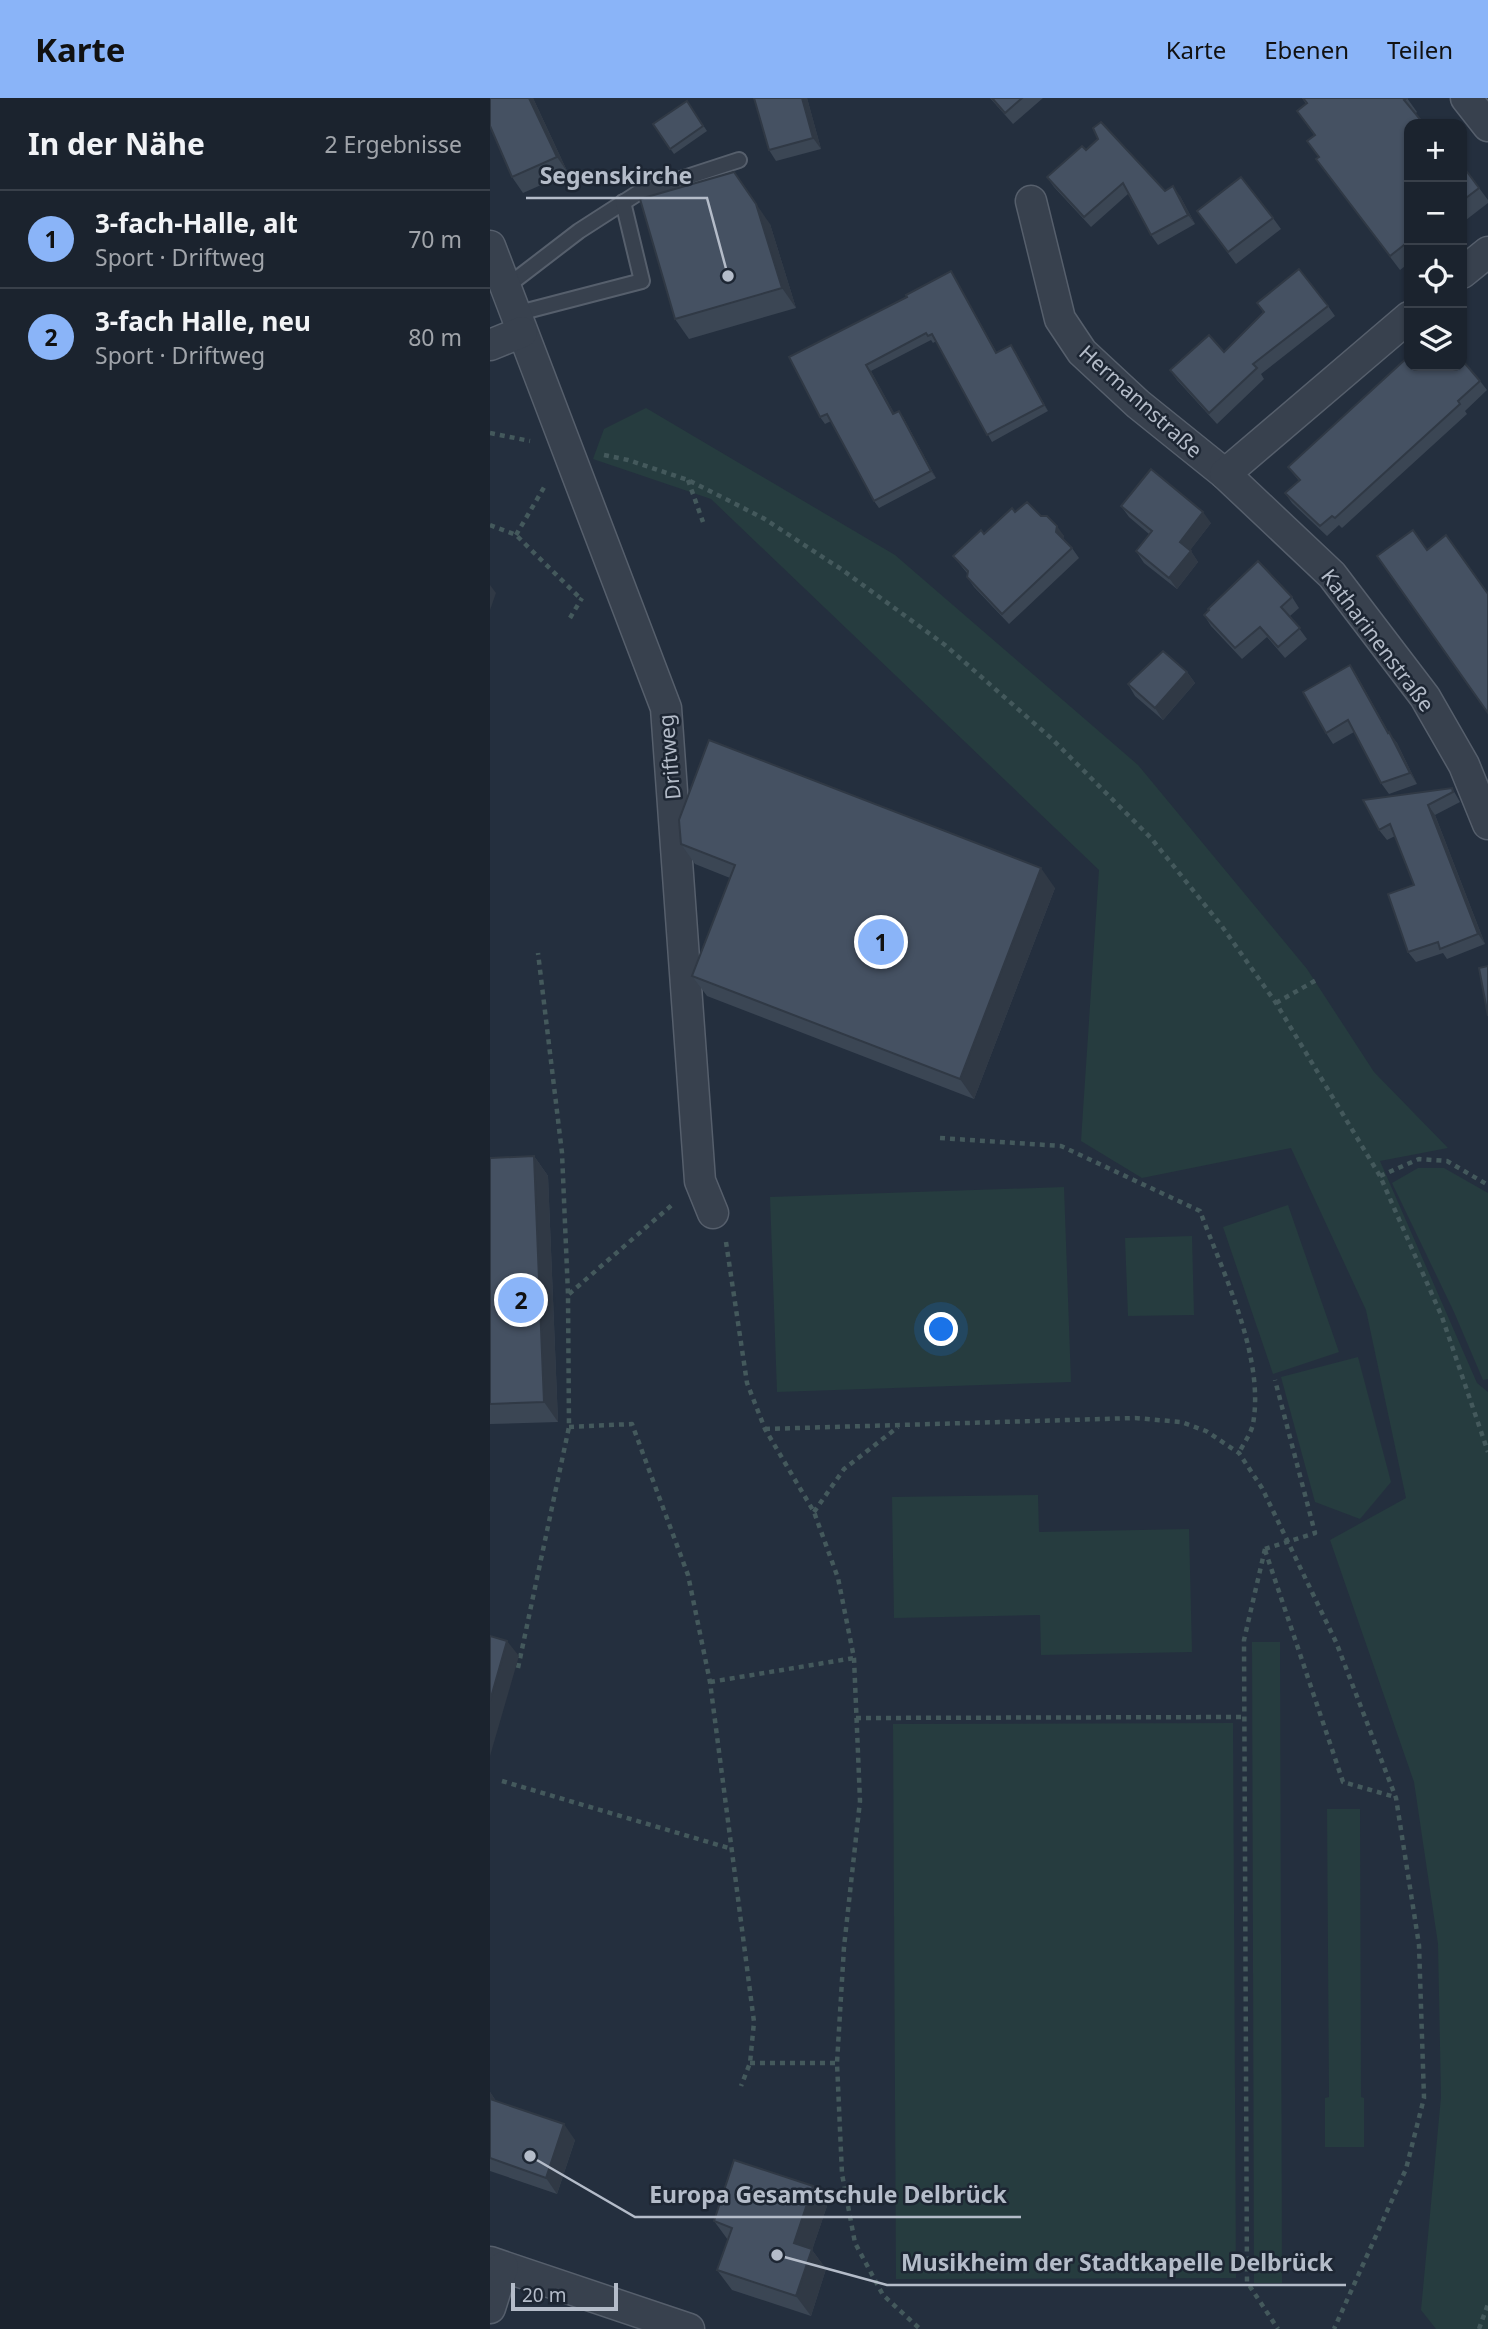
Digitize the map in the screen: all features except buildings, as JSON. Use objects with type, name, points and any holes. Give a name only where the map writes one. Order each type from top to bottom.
[{"type":"street","points":[[1466,98],[1488,126]]},
{"type":"street","name":"Hermannstraße","points":[[1031,201],[1060,319],[1082,352],[1138,404],[1225,474]]},
{"type":"street","name":"Driftweg","points":[[490,246],[666,708],[700,1181],[713,1213]]},
{"type":"street","points":[[1467,269],[1488,252]]},
{"type":"street","points":[[490,345],[514,311]]},
{"type":"street","points":[[1225,474],[1404,321]]},
{"type":"street","name":"Katharinenstraße","points":[[1225,474],[1332,575],[1425,697],[1464,765],[1488,824]]},
{"type":"street","points":[[490,2308],[497,2264],[689,2329]]},
{"type":"lane","points":[[514,311],[579,231],[638,192],[740,160]]},
{"type":"lane","points":[[514,311],[642,281],[623,202]]},
{"type":"path","points":[[516,535],[568,447],[628,460],[688,480],[763,518],[841,569],[945,645],[1052,739],[1151,838],[1220,925],[1276,1003],[1380,1176],[1442,1317],[1488,1452]]},
{"type":"path","points":[[688,480],[704,522]]},
{"type":"path","points":[[490,526],[516,535],[582,599]]},
{"type":"path","points":[[517,1668],[569,1427],[568,1294],[562,1153],[538,953]]},
{"type":"path","points":[[1276,1003],[1318,978]]},
{"type":"path","points":[[940,1138],[1061,1146],[1200,1211],[1242,1325],[1255,1377],[1252,1426],[1239,1453]]},
{"type":"path","points":[[1380,1176],[1419,1159],[1447,1160],[1488,1185]]},
{"type":"path","points":[[568,1294],[700,1181]]},
{"type":"path","points":[[713,1213],[728,1248],[747,1383],[765,1429],[814,1513],[838,1578],[854,1658],[860,1801],[844,1947],[837,2063],[842,2174],[855,2243],[883,2295],[920,2329]]},
{"type":"path","points":[[1265,1549],[1315,1533],[1275,1380]]},
{"type":"path","points":[[765,1429],[1135,1419],[1181,1422],[1206,1431],[1239,1453],[1262,1488],[1336,1642],[1396,1798],[1419,1945],[1424,2098],[1406,2169],[1334,2329]]},
{"type":"path","points":[[569,1427],[632,1424],[688,1575],[710,1682],[754,2022],[750,2063],[741,2086]]},
{"type":"path","points":[[814,1513],[844,1469],[900,1426]]},
{"type":"path","points":[[1265,1549],[1244,1640],[1247,2281],[1278,2329]]},
{"type":"path","points":[[1265,1549],[1343,1783],[1396,1798]]},
{"type":"path","points":[[710,1682],[854,1658]]},
{"type":"path","points":[[856,1718],[1245,1717]]},
{"type":"path","points":[[502,1781],[732,1849]]},
{"type":"path","points":[[750,2063],[837,2063]]},
{"type":"path","points":[[1479,2329],[1488,2304]]},
{"type":"green space","points":[[646,408],[895,555],[1138,765],[1307,969],[1374,1072],[1448,1148],[1380,1161],[1477,1383],[1488,1392],[1488,2329],[1436,2329],[1421,2310],[1441,2097],[1438,1944],[1414,1782],[1330,1540],[1406,1498],[1366,1310],[1291,1148],[1142,1178],[1081,1141],[1099,870],[711,499],[593,459],[604,429]]},
{"type":"green space","points":[[1418,1168],[1444,1168],[1488,1193],[1488,1379],[1483,1380],[1454,1312],[1392,1183]]},
{"type":"green space","points":[[1064,1187],[1071,1382],[777,1392],[770,1197]]},
{"type":"green space","points":[[1288,1205],[1339,1352],[1273,1374],[1223,1227]]},
{"type":"green space","points":[[1192,1236],[1194,1315],[1128,1316],[1125,1238]]},
{"type":"green space","points":[[1358,1357],[1391,1482],[1360,1519],[1315,1502],[1281,1377]]},
{"type":"green space","points":[[1038,1495],[1039,1532],[1189,1529],[1192,1652],[1041,1655],[1040,1615],[894,1618],[892,1497]]},
{"type":"green space","points":[[1252,1642],[1280,1642],[1282,2283],[1254,2283]]},
{"type":"green space","points":[[1233,1723],[1236,2278],[896,2279],[893,1724]]},
{"type":"green space","points":[[1327,1809],[1360,1809],[1361,2097],[1364,2098],[1364,2147],[1325,2147],[1325,2098],[1329,2097]]},
{"type":"place","name":"Segenskirche","points":[[728,276]]},
{"type":"place","name":"3-fach-Halle, alt","points":[[881,942]]},
{"type":"place","name":"3-fach Halle, neu","points":[[521,1300]]},
{"type":"place","name":"Europa Gesamtschule Delbrück","points":[[530,2156]]},
{"type":"place","name":"Musikheim der Stadtkapelle Delbrück","points":[[777,2255]]}]
